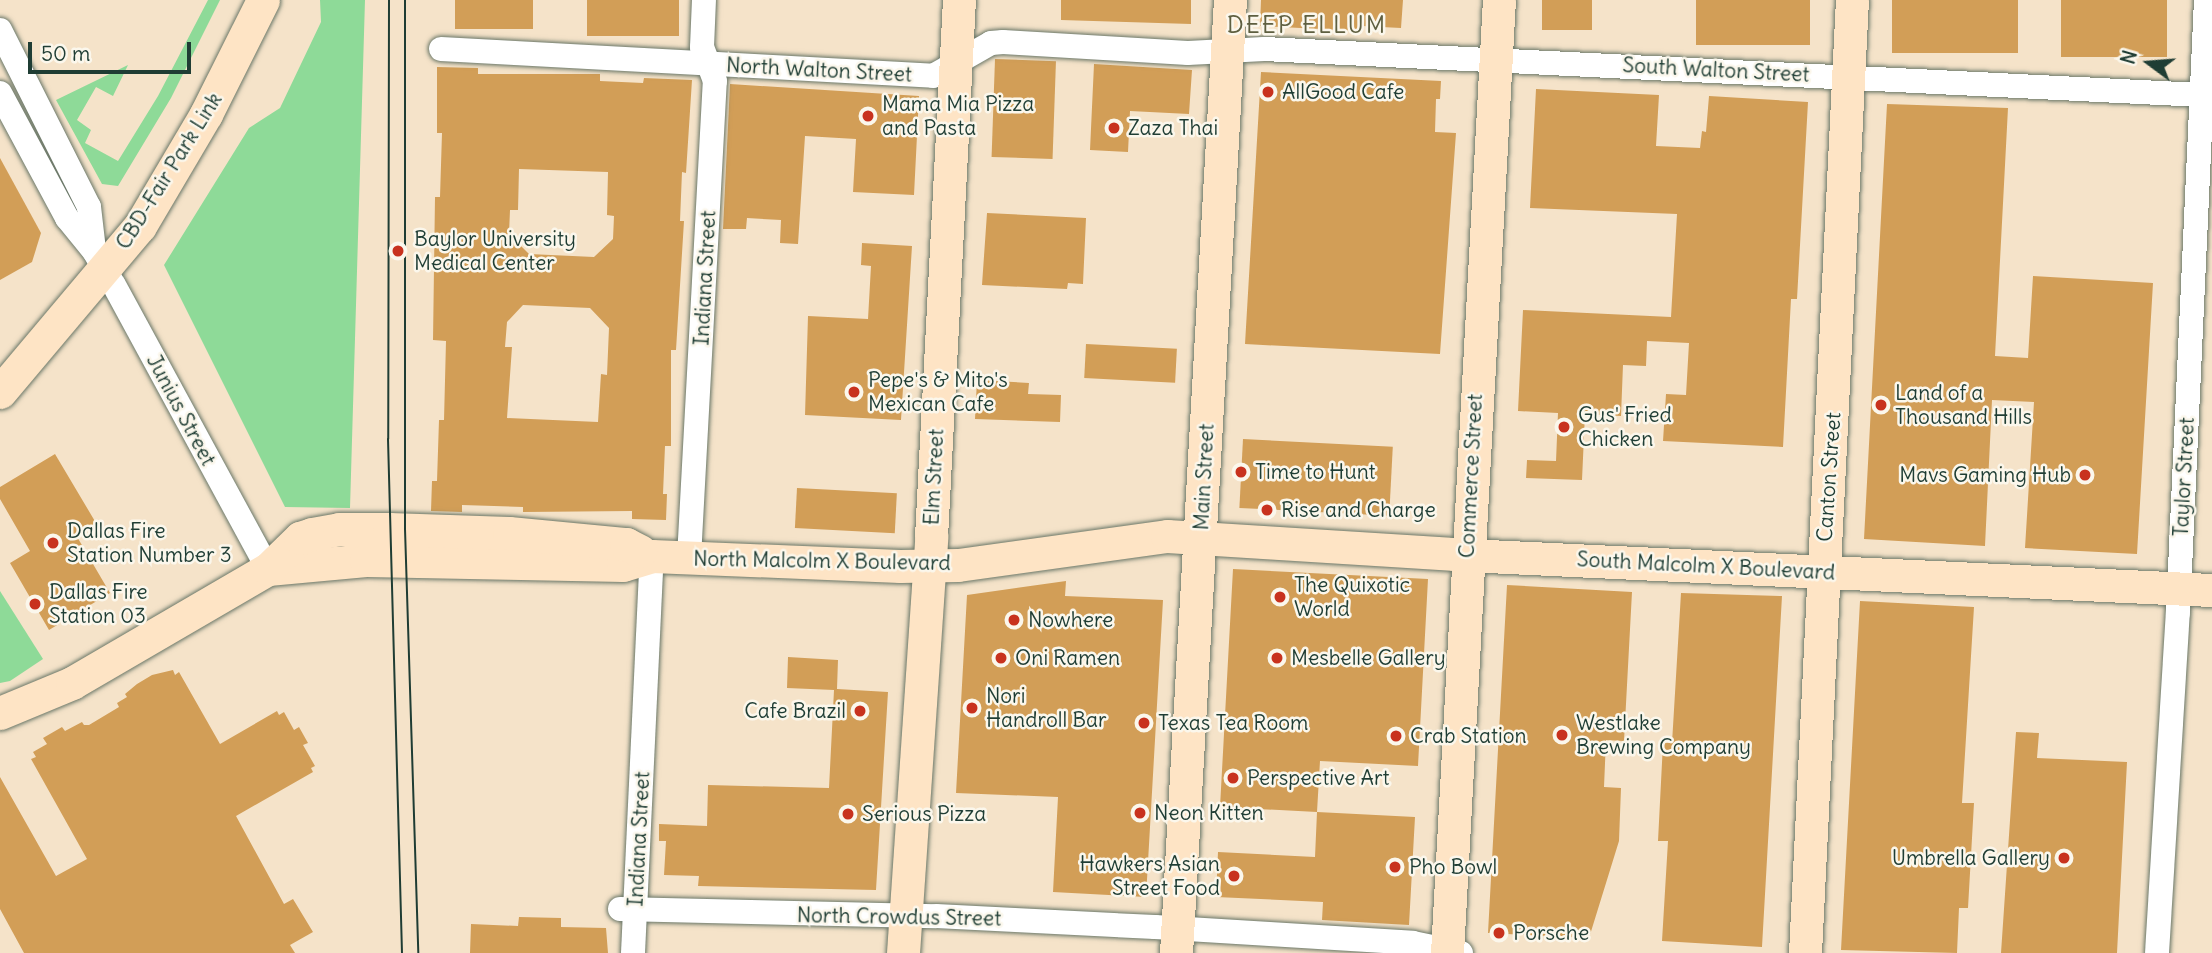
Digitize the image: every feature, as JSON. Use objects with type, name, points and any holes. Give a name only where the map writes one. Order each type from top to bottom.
[{"type":"main road","name":"CBD-Fair Park Link","points":[[0,392],[99,261],[140,226],[174,171],[234,62],[264,0]]},
{"type":"main road","name":"Elm Street","points":[[904,953],[929,565],[958,0]]},
{"type":"main road","name":"Main Street","points":[[1177,940],[1230,0]]},
{"type":"main road","name":"Commerce Street","points":[[1451,952],[1466,555],[1499,0]]},
{"type":"main road","name":"Canton Street","points":[[1805,953],[1852,0]]},
{"type":"main road","name":"North Malcolm X Boulevard","points":[[0,713],[72,683],[268,569],[509,548],[623,565],[652,556],[958,565],[1167,536],[1201,539]]},
{"type":"main road","name":"South Malcolm X Boulevard","points":[[1201,539],[1466,555],[2212,590]]},
{"type":"street","name":"Indiana Street","points":[[690,558],[715,93],[715,81],[702,47],[704,0]]},
{"type":"street","name":"Taylor Street","points":[[2157,953],[2179,589],[2206,0]]},
{"type":"street","name":"Junius Street","points":[[0,30],[89,207],[99,261]]},
{"type":"street","name":"North Walton Street","points":[[442,49],[933,76],[991,43],[1188,53],[1229,50]]},
{"type":"street","name":"South Walton Street","points":[[1229,50],[1264,49],[2202,94]]},
{"type":"street","name":"Junius Street","points":[[0,93],[67,218],[99,261],[268,569]]},
{"type":"street","name":"Indiana Street","points":[[634,953],[628,909],[652,556]]},
{"type":"street","name":"North Crowdus Street","points":[[628,909],[905,916],[1177,940],[1413,943],[1451,952]]},
{"type":"green space","points":[[208,0],[220,0],[171,98],[118,186],[102,184],[56,100],[128,65],[113,96],[96,87],[77,120],[91,130],[85,143],[118,161],[158,96]]},
{"type":"green space","points":[[320,0],[365,0],[350,508],[285,507],[164,265],[249,128],[280,108],[321,22]]},
{"type":"green space","points":[[0,591],[43,659],[10,681],[0,683]]},
{"type":"building","points":[[455,0],[533,0],[533,29],[455,29]]},
{"type":"building","points":[[587,0],[679,0],[679,36],[587,36]]},
{"type":"building","points":[[1061,0],[1191,0],[1191,24],[1061,20]]},
{"type":"building","points":[[1261,0],[1403,0],[1401,28],[1362,26],[1362,31],[1260,26]]},
{"type":"building","points":[[1542,0],[1592,0],[1592,30],[1542,30]]},
{"type":"building","points":[[1696,0],[1810,0],[1810,45],[1696,45]]},
{"type":"building","points":[[1892,0],[2018,0],[2018,53],[1892,53]]},
{"type":"building","points":[[2061,0],[2167,0],[2167,57],[2061,57]]},
{"type":"building","points":[[995,59],[1056,61],[1053,159],[992,157]]},
{"type":"building","points":[[1094,64],[1192,70],[1189,114],[1130,111],[1128,152],[1090,150]]},
{"type":"building","points":[[437,67],[478,68],[478,74],[600,74],[600,81],[643,83],[644,78],[692,80],[686,173],[682,172],[680,221],[684,221],[676,350],[671,350],[671,446],[665,446],[663,494],[667,494],[666,520],[632,519],[632,511],[523,512],[523,507],[462,505],[462,512],[431,511],[432,481],[437,481],[439,420],[444,420],[446,341],[433,340],[435,197],[440,197],[442,133],[437,133]],"holes":[[[519,169],[608,172],[607,215],[614,216],[613,239],[594,257],[529,254],[509,234],[510,210],[518,210]],[[523,305],[590,308],[609,328],[607,375],[601,374],[598,422],[507,418],[512,347],[505,347],[507,322]]]},
{"type":"building","points":[[1261,72],[1441,81],[1440,99],[1436,99],[1435,132],[1456,133],[1440,354],[1245,344]]},
{"type":"building","points":[[730,84],[919,96],[914,195],[853,192],[856,139],[805,136],[798,244],[780,243],[781,220],[747,218],[746,229],[723,229]]},
{"type":"building","points":[[1536,89],[1659,95],[1656,146],[1700,148],[1702,131],[1706,132],[1709,96],[1808,102],[1797,299],[1791,299],[1783,447],[1663,441],[1666,394],[1686,395],[1689,343],[1647,341],[1646,366],[1623,365],[1621,416],[1585,414],[1582,480],[1526,478],[1527,460],[1556,461],[1558,413],[1518,411],[1523,310],[1671,317],[1677,214],[1530,208]]},
{"type":"building","points":[[1887,104],[2008,108],[1995,356],[2028,358],[2033,276],[2153,283],[2137,554],[2025,548],[2034,402],[1992,400],[1985,546],[1864,539]]},
{"type":"building","points":[[0,158],[41,233],[32,262],[0,280]]},
{"type":"building","points":[[987,213],[1086,218],[1083,284],[1068,283],[1067,289],[982,285]]},
{"type":"building","points":[[862,243],[912,246],[901,420],[805,415],[808,316],[868,319],[871,266],[861,265]]},
{"type":"building","points":[[1086,344],[1177,349],[1175,383],[1084,378]]},
{"type":"building","points":[[977,380],[1029,383],[1028,394],[1061,395],[1060,422],[975,419]]},
{"type":"building","points":[[1243,439],[1393,447],[1389,516],[1239,508]]},
{"type":"building","name":"Dallas Fire Station Number 3","points":[[55,454],[96,523],[76,535],[110,593],[49,630],[10,563],[30,551],[0,499],[0,487]]},
{"type":"building","points":[[797,488],[897,493],[895,533],[795,528]]},
{"type":"building","points":[[1233,569],[1428,579],[1418,766],[1320,761],[1317,812],[1220,807]]},
{"type":"building","points":[[1066,581],[1065,596],[1163,600],[1146,897],[1053,892],[1058,797],[956,793],[967,595]]},
{"type":"building","points":[[1507,585],[1632,592],[1624,741],[1606,740],[1604,787],[1621,788],[1619,841],[1589,938],[1488,933]]},
{"type":"building","points":[[1681,593],[1782,596],[1762,947],[1662,941],[1668,841],[1658,841],[1663,743],[1672,743]]},
{"type":"building","points":[[1860,601],[1974,607],[1962,803],[1974,803],[1968,908],[1959,908],[1957,953],[1841,950]]},
{"type":"building","points":[[788,657],[838,660],[837,689],[888,692],[876,890],[698,886],[699,876],[664,875],[666,841],[659,841],[659,824],[707,826],[708,785],[829,788],[834,690],[787,688]]},
{"type":"building","points":[[173,670],[175,675],[179,672],[220,744],[277,711],[279,715],[284,712],[294,730],[299,727],[308,743],[303,745],[315,766],[311,768],[313,772],[236,816],[284,904],[293,899],[313,932],[290,945],[295,953],[24,953],[0,909],[0,777],[56,876],[87,859],[31,759],[36,757],[33,752],[47,744],[43,738],[62,727],[65,731],[82,722],[89,725],[119,707],[117,703],[127,697],[125,694],[137,684],[152,675]]},
{"type":"building","name":"Umbrella Gallery","points":[[2016,732],[2039,733],[2037,758],[2127,762],[2117,953],[2001,953]]},
{"type":"building","points":[[1317,812],[1415,817],[1409,925],[1322,920],[1323,902],[1216,897],[1218,852],[1315,857]]},
{"type":"building","points":[[519,917],[561,918],[561,927],[606,928],[608,953],[470,953],[471,924],[518,926]]},
{"type":"tram line","points":[[389,0],[388,439],[402,953]]},
{"type":"tram line","points":[[405,0],[405,529],[418,953]]},
{"type":"place","name":"AllGood Cafe","points":[[1268,92]]},
{"type":"place","name":"Mama Mia Pizza and Pasta","points":[[868,116]]},
{"type":"place","name":"Zaza Thai","points":[[1114,128]]},
{"type":"place","name":"Baylor University Medical Center","points":[[398,251]]},
{"type":"place","name":"Pepe's & Mito's Mexican Cafe","points":[[854,392]]},
{"type":"place","name":"Land of a Thousand Hills","points":[[1881,405]]},
{"type":"place","name":"Gus' Fried Chicken","points":[[1564,427]]},
{"type":"place","name":"Time to Hunt","points":[[1241,472]]},
{"type":"place","name":"Mavs Gaming Hub","points":[[2085,475]]},
{"type":"place","name":"Rise and Charge","points":[[1267,510]]},
{"type":"place","name":"Dallas Fire Station Number 3","points":[[53,543]]},
{"type":"place","name":"The Quixotic World","points":[[1280,597]]},
{"type":"place","name":"Dallas Fire Station 03","points":[[35,604]]},
{"type":"place","name":"Nowhere","points":[[1014,620]]},
{"type":"place","name":"Oni Ramen","points":[[1001,658]]},
{"type":"place","name":"Mesbelle Gallery","points":[[1277,658]]},
{"type":"place","name":"Nori Handroll Bar","points":[[972,708]]},
{"type":"place","name":"Cafe Brazil","points":[[860,711]]},
{"type":"place","name":"Texas Tea Room","points":[[1144,723]]},
{"type":"place","name":"Westlake Brewing Company","points":[[1562,735]]},
{"type":"place","name":"Crab Station","points":[[1396,736]]},
{"type":"place","name":"Perspective Art","points":[[1233,778]]},
{"type":"place","name":"Neon Kitten","points":[[1140,813]]},
{"type":"place","name":"Serious Pizza","points":[[848,814]]},
{"type":"place","name":"Umbrella Gallery","points":[[2064,858]]},
{"type":"place","name":"Pho Bowl","points":[[1395,867]]},
{"type":"place","name":"Hawkers Asian Street Food","points":[[1234,876]]},
{"type":"place","name":"Porsche","points":[[1499,933]]},
{"type":"district","name":"DEEP ELLUM","points":[[1307,25]]}]
